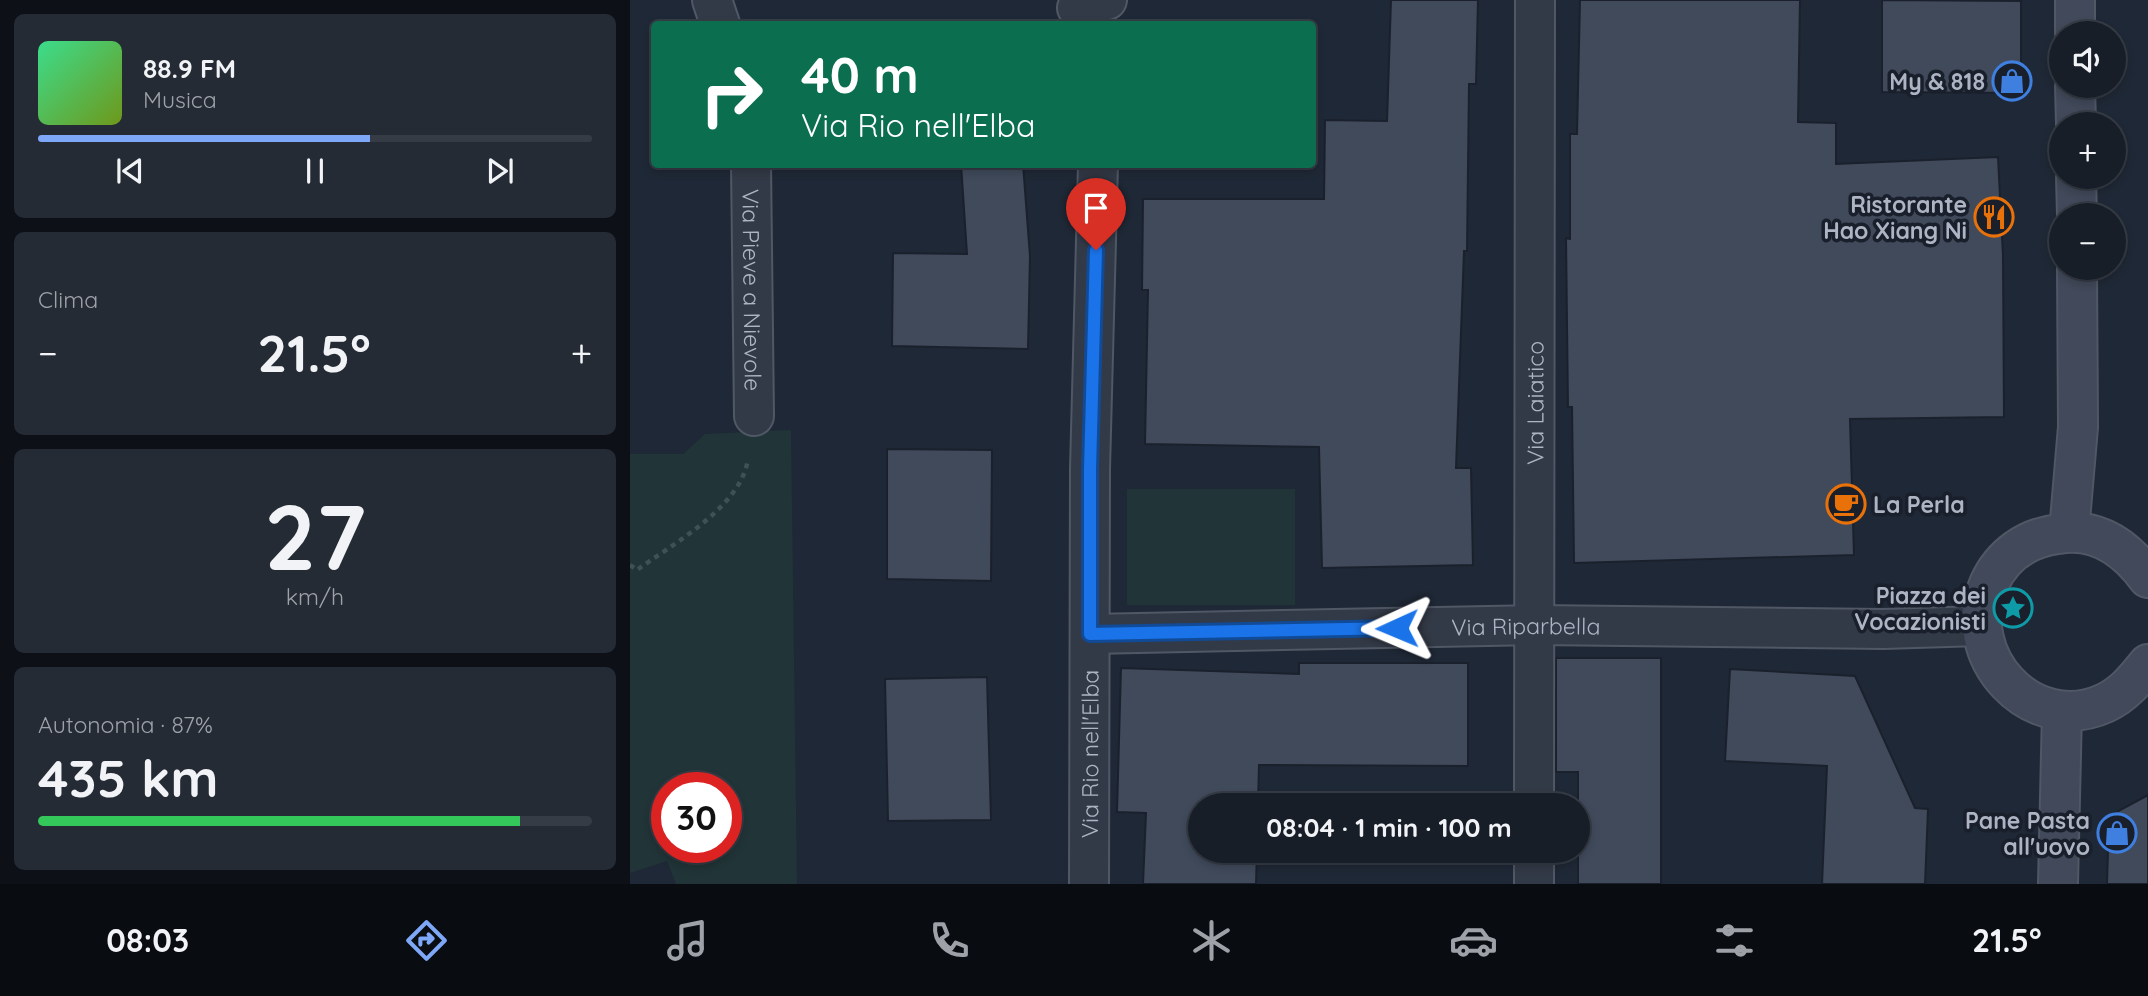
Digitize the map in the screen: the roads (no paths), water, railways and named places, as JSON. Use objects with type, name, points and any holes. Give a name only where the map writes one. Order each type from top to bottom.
[{"type":"street","points":[[712,0],[719,21]]},
{"type":"street","name":"Via Laiatico","points":[[1534,793],[1535,0]]},
{"type":"street","points":[[2075,0],[2075,21]]},
{"type":"street","name":"Via Pieve a Nievole","points":[[751,168],[754,416]]},
{"type":"street","name":"Via Rio nell'Elba","points":[[1089,884],[1090,469],[1098,168]]},
{"type":"street","points":[[2069,532],[2078,427],[2077,280]]},
{"type":"street","points":[[2148,578],[2134,559],[2115,544],[2091,534],[2069,532],[2038,537],[2013,551],[1990,581],[1982,599],[1980,626],[1986,655],[2000,678],[2022,696],[2062,711],[2104,704],[2130,687],[2148,664]]},
{"type":"street","name":"Via Riparbella","points":[[1090,634],[1536,625],[1878,629],[1980,626]]},
{"type":"street","points":[[2058,884],[2062,711]]},
{"type":"street","points":[[1534,863],[1534,884]]},
{"type":"place","name":"My & 818","points":[[2012,81]]},
{"type":"place","name":"Ristorante Hao Xiang Ni","points":[[1994,217]]},
{"type":"place","name":"La Perla","points":[[1846,504]]},
{"type":"place","name":"Piazza dei Vocazionisti","points":[[2013,608]]},
{"type":"place","name":"Pane Pasta all'uovo","points":[[2117,833]]}]
